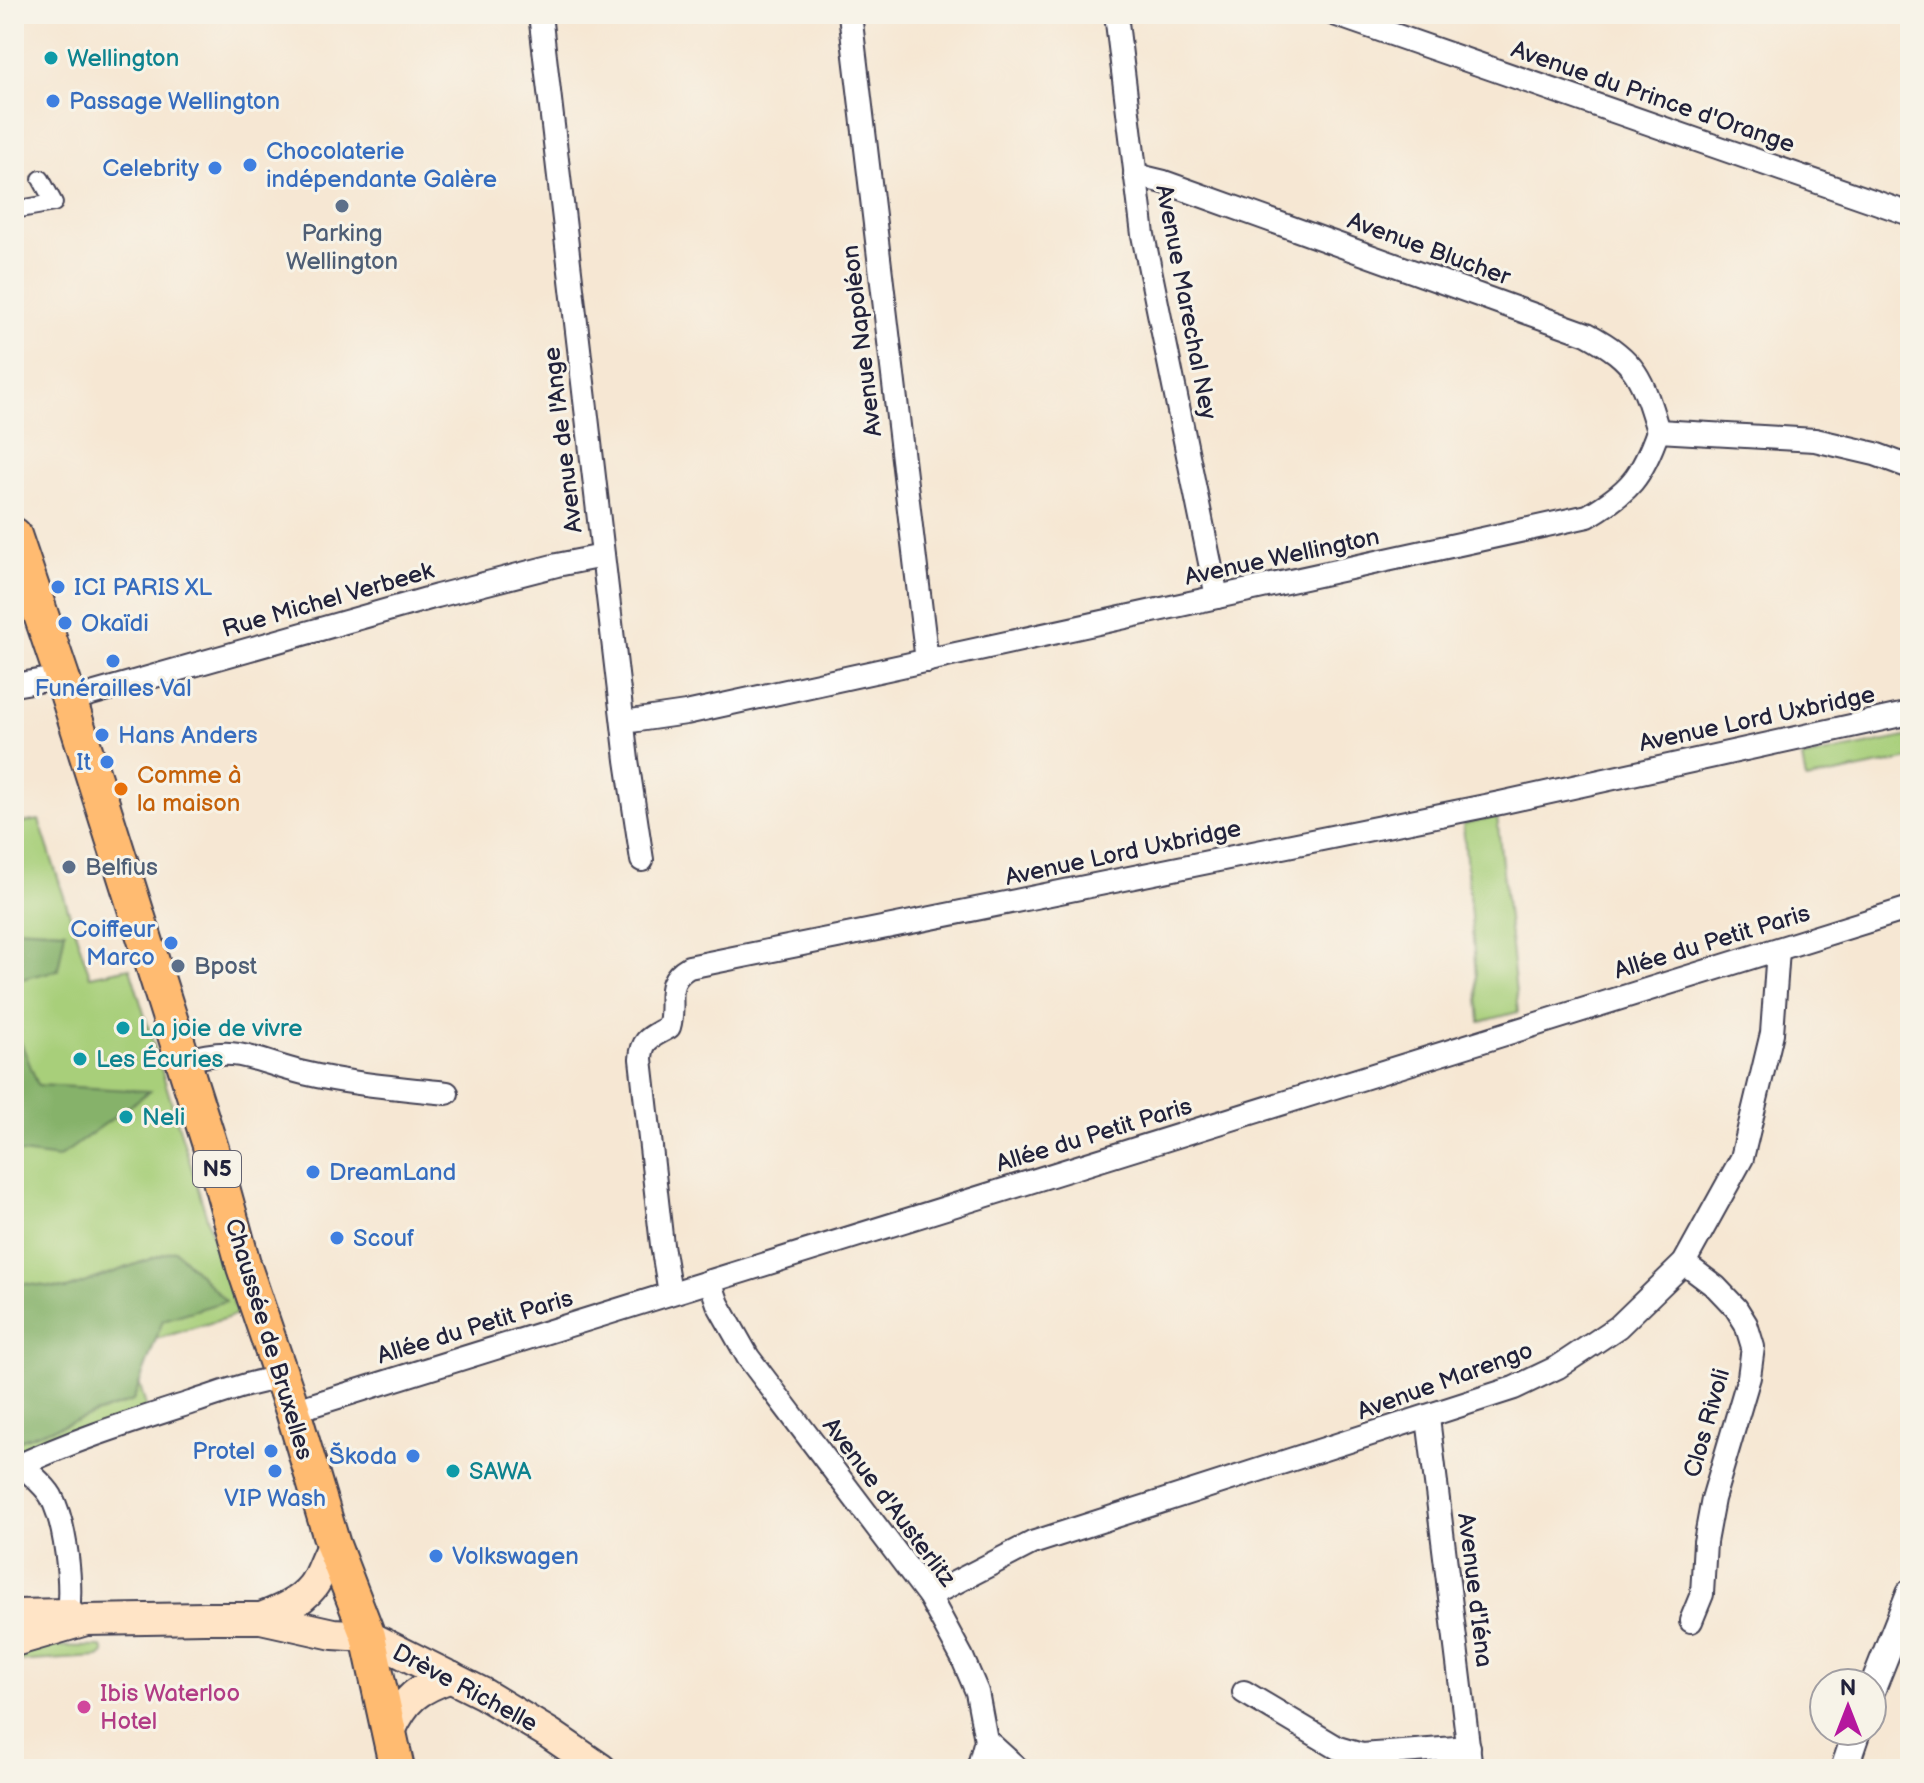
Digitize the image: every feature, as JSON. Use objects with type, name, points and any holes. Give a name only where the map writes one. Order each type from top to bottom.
[{"type":"main road","name":"Chaussée de Bruxelles","points":[[14,535],[184,1061],[244,1267],[293,1411],[333,1545],[368,1636],[397,1769]]},
{"type":"main road","points":[[261,1618],[285,1609],[314,1586],[324,1558],[333,1545]]},
{"type":"main road","points":[[14,1615],[261,1618],[333,1634],[368,1636]]},
{"type":"main road","points":[[14,1641],[77,1616]]},
{"type":"main road","name":"Drève Richelle","points":[[368,1636],[451,1677],[530,1722],[601,1769]]},
{"type":"main road","points":[[390,1731],[398,1714],[422,1687],[451,1677]]},
{"type":"street","name":"Avenue de l'Ange","points":[[540,14],[642,860]]},
{"type":"street","name":"Avenue Napoléon","points":[[850,14],[927,661]]},
{"type":"street","name":"Avenue Marechal Ney","points":[[1116,14],[1143,235],[1217,597]]},
{"type":"street","name":"Avenue du Prince d'Orange","points":[[1334,14],[1910,214]]},
{"type":"street","name":"Avenue Blucher","points":[[1135,175],[1179,187],[1587,334],[1614,348],[1634,368],[1645,388],[1658,431]]},
{"type":"street","points":[[14,210],[54,203],[41,179]]},
{"type":"street","name":"Avenue Wellington","points":[[624,722],[686,713],[1588,516],[1619,499],[1637,478],[1658,431]]},
{"type":"street","points":[[1658,431],[1815,440],[1875,454],[1910,467]]},
{"type":"street","name":"Rue Michel Verbeek","points":[[14,685],[66,689],[603,556]]},
{"type":"street","name":"Avenue Lord Uxbridge","points":[[670,1293],[641,1059],[642,1046],[648,1039],[669,1027],[673,1013],[670,996],[672,984],[677,974],[689,967],[1469,809],[1910,713]]},
{"type":"street","name":"Allée du Petit Paris","points":[[293,1411],[1910,908]]},
{"type":"street","name":"Avenue Marengo","points":[[929,1596],[1032,1543],[1514,1388],[1558,1367],[1618,1327],[1684,1263],[1742,1158],[1772,1033],[1778,950]]},
{"type":"street","points":[[184,1061],[207,1054],[242,1053],[304,1073],[447,1093]]},
{"type":"street","name":"Clos Rivoli","points":[[1684,1263],[1716,1287],[1736,1308],[1746,1324],[1753,1347],[1749,1377],[1713,1499],[1705,1542],[1702,1594],[1691,1621]]},
{"type":"street","name":"Avenue d'Austerlitz","points":[[710,1281],[718,1304],[748,1357],[929,1596],[977,1692],[986,1740],[978,1769]]},
{"type":"street","points":[[77,1616],[70,1599],[62,1527],[50,1494],[17,1466],[169,1410],[263,1380],[280,1378]]},
{"type":"street","name":"Avenue d'Iéna","points":[[1428,1418],[1470,1758]]},
{"type":"street","points":[[1881,1667],[1910,1593]]},
{"type":"street","points":[[1244,1692],[1338,1748],[1362,1755],[1470,1758]]},
{"type":"street","points":[[986,1740],[1018,1769]]},
{"type":"street","points":[[1844,1769],[1852,1747]]},
{"type":"green space","points":[[1910,736],[1910,759],[1806,780],[1802,758]]},
{"type":"green space","points":[[1497,816],[1518,1012],[1480,1022],[1463,824]]},
{"type":"green space","points":[[39,820],[90,976],[130,968],[237,1315],[129,1347],[147,1410],[14,1462],[14,824]]},
{"type":"green space","points":[[14,928],[65,931],[58,970],[14,981]]},
{"type":"green space","points":[[14,1025],[38,1085],[150,1091],[58,1158],[14,1152]]},
{"type":"green space","points":[[175,1250],[226,1301],[163,1320],[133,1401],[14,1442],[14,1282],[67,1289]]},
{"type":"green space","points":[[37,1646],[102,1647],[104,1653],[99,1657],[14,1662],[14,1649]]},
{"type":"place","name":"Wellington","points":[[51,58]]},
{"type":"place","name":"Passage Wellington","points":[[53,101]]},
{"type":"place","name":"Chocolaterie indépendante Galère","points":[[250,165]]},
{"type":"place","name":"Celebrity","points":[[215,168]]},
{"type":"place","name":"Parking Wellington","points":[[342,206]]},
{"type":"place","name":"ICI PARIS XL","points":[[58,587]]},
{"type":"place","name":"Okaïdi","points":[[65,623]]},
{"type":"place","name":"Funérailles Val","points":[[113,661]]},
{"type":"place","name":"Hans Anders","points":[[102,735]]},
{"type":"place","name":"It","points":[[107,762]]},
{"type":"place","name":"Comme à la maison","points":[[121,789]]},
{"type":"place","name":"Belfius","points":[[69,867]]},
{"type":"place","name":"Coiffeur Marco","points":[[171,943]]},
{"type":"place","name":"Bpost","points":[[178,966]]},
{"type":"place","name":"La joie de vivre","points":[[123,1028]]},
{"type":"place","name":"Les Écuries","points":[[80,1059]]},
{"type":"place","name":"Neli","points":[[126,1117]]},
{"type":"place","name":"DreamLand","points":[[313,1172]]},
{"type":"place","name":"Scouf","points":[[337,1238]]},
{"type":"place","name":"Protel","points":[[271,1451]]},
{"type":"place","name":"Škoda","points":[[413,1456]]},
{"type":"place","name":"VIP Wash","points":[[275,1471]]},
{"type":"place","name":"SAWA","points":[[453,1471]]},
{"type":"place","name":"Volkswagen","points":[[436,1556]]},
{"type":"place","name":"Ibis Waterloo Hotel","points":[[84,1707]]}]
